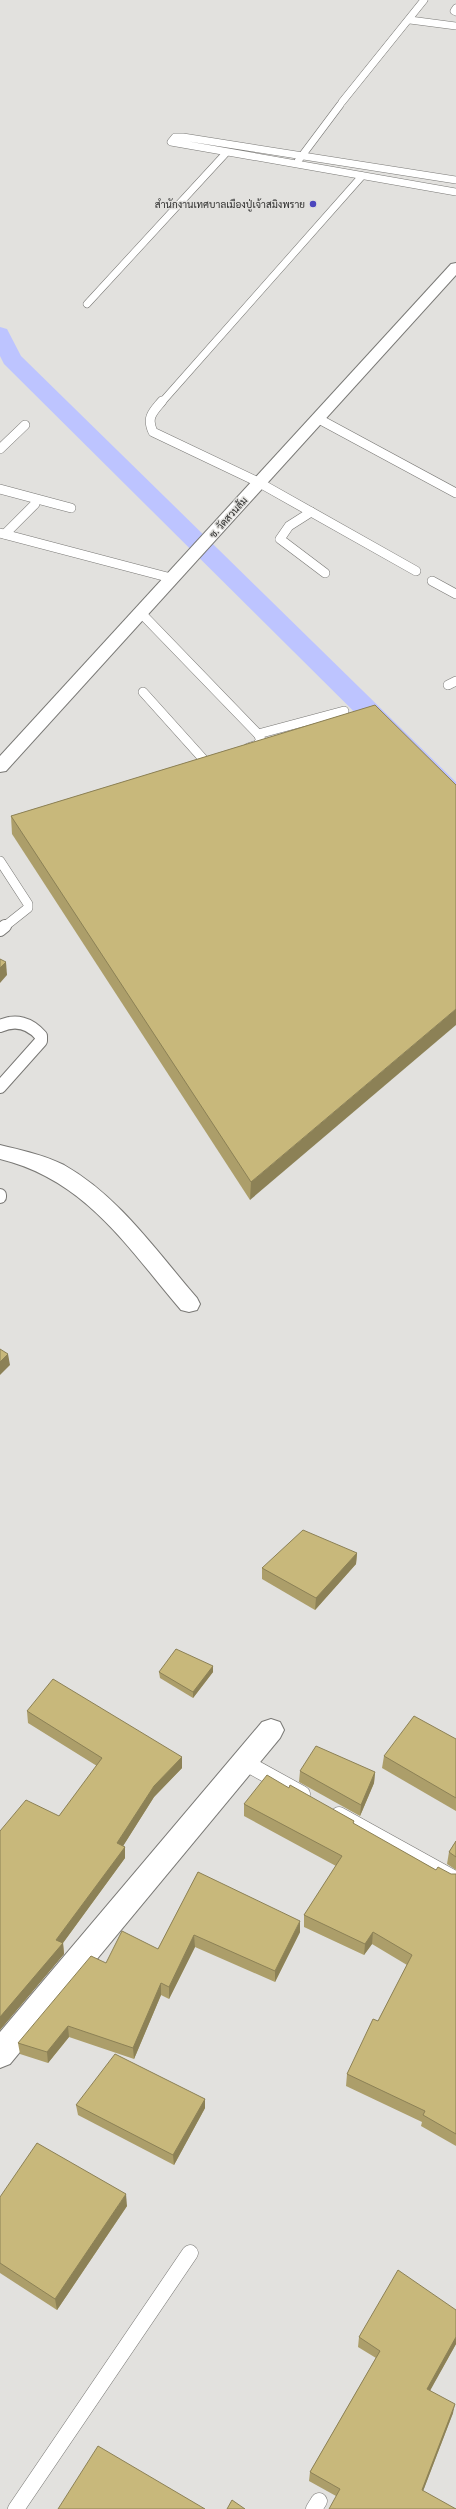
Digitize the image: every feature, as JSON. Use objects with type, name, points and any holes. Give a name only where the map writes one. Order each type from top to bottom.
[{"type":"street","name":"ซ. วัดสวนส้ม","points":[[0,767],[171,578],[213,534],[258,482],[456,267]]},
{"type":"street","points":[[0,1152],[28,1159],[63,1174],[107,1209],[189,1304]]},
{"type":"street","points":[[0,2054],[271,1730]]},
{"type":"lane","points":[[294,165],[341,104],[410,20],[424,0]]},
{"type":"lane","points":[[456,8],[454,11],[456,12]]},
{"type":"lane","points":[[410,20],[456,26]]},
{"type":"lane","points":[[455,177],[183,137],[175,137],[171,142],[294,165],[456,192]]},
{"type":"lane","points":[[87,304],[226,153]]},
{"type":"lane","points":[[362,176],[150,415],[148,423],[152,432],[258,482],[416,571]]},
{"type":"lane","points":[[442,190],[455,177]]},
{"type":"lane","points":[[317,418],[456,493]]},
{"type":"lane","points":[[0,449],[25,425]]},
{"type":"lane","points":[[0,489],[72,508]]},
{"type":"lane","points":[[2,533],[35,504]]},
{"type":"lane","points":[[311,512],[287,527],[280,539],[325,573]]},
{"type":"lane","points":[[2,533],[171,578]]},
{"type":"lane","points":[[432,581],[456,594]]},
{"type":"lane","points":[[140,612],[258,734],[261,740],[257,745],[235,752]]},
{"type":"lane","points":[[143,692],[209,760],[190,765]]},
{"type":"lane","points":[[258,734],[344,711]]},
{"type":"lane","points":[[0,861],[28,908],[0,930]]},
{"type":"lane","points":[[0,884],[10,877]]},
{"type":"lane","points":[[0,1026],[7,1022],[21,1022],[32,1026],[41,1036],[41,1041],[0,1086]]},
{"type":"lane","points":[[244,1762],[314,1800]]},
{"type":"lane","points":[[328,1808],[453,1878]]},
{"type":"lane","points":[[16,2509],[190,2253]]},
{"type":"building","points":[[375,705],[456,785],[456,1009],[251,1182],[11,816]]},
{"type":"building","points":[[0,959],[6,962],[0,968]]},
{"type":"building","points":[[0,1349],[8,1354],[0,1362]]},
{"type":"building","points":[[303,1530],[357,1553],[316,1598],[262,1568]]},
{"type":"building","points":[[176,1649],[213,1666],[193,1692],[159,1672]]},
{"type":"building","points":[[53,1679],[182,1757],[154,1786],[117,1843],[125,1847],[56,1940],[63,1943],[0,2017],[0,1831],[26,1800],[59,1816],[102,1758],[27,1711]]},
{"type":"building","points":[[414,1716],[456,1739],[456,1798],[384,1756]]},
{"type":"building","points":[[316,1746],[375,1772],[361,1805],[300,1771]]},
{"type":"building","points":[[267,1775],[289,1788],[290,1785],[436,1870],[438,1867],[451,1874],[456,1874],[456,2134],[423,2115],[425,2111],[347,2074],[373,2019],[378,2021],[412,1955],[373,1932],[365,1944],[304,1915],[342,1856],[244,1804]]},
{"type":"building","points":[[456,1841],[456,1857],[449,1852]]},
{"type":"building","points":[[198,1872],[300,1921],[275,1971],[194,1935],[169,1987],[161,1983],[133,2048],[68,2026],[47,2052],[18,2043],[91,1956],[106,1963],[122,1931],[158,1949]]},
{"type":"building","points":[[115,2054],[205,2099],[173,2155],[76,2105]]},
{"type":"building","points":[[37,2143],[126,2194],[55,2299],[0,2263],[0,2197]]},
{"type":"building","points":[[398,2270],[456,2310],[456,2337],[427,2389],[455,2404],[422,2490],[456,2509],[329,2509],[340,2489],[310,2472],[380,2351],[359,2337]]},
{"type":"building","points":[[98,2446],[205,2509],[58,2509]]},
{"type":"building","points":[[232,2500],[245,2509],[227,2509]]},
{"type":"waterway","points":[[0,333],[12,359],[456,797]]},
{"type":"place","name":"สำนักงานเทศบาลเมืองปู่เจ้าสมิงพราย","points":[[313,204]]}]
